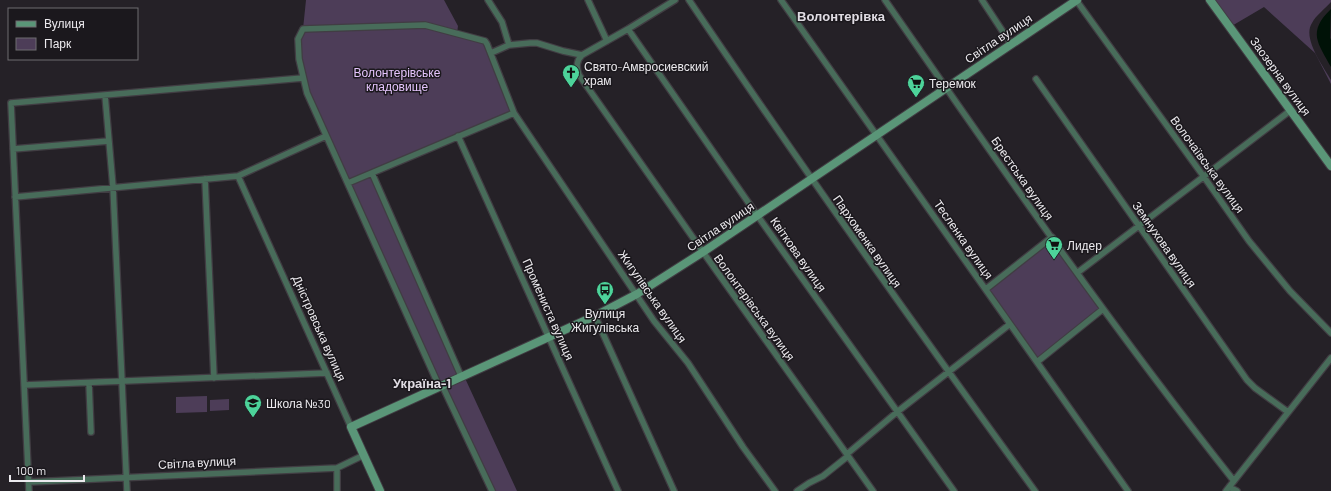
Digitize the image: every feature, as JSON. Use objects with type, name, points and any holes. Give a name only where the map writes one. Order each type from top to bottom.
[{"type":"street","points":[[488,0],[502,22],[509,45]]},
{"type":"street","points":[[588,0],[607,41]]},
{"type":"street","points":[[492,491],[440,385],[312,106],[303,78],[299,59],[298,39],[303,29],[425,25],[481,39],[487,44],[490,52],[509,45],[537,43],[582,55],[675,0]]},
{"type":"street","name":"Пархоменка вулиця","points":[[689,0],[811,179],[948,372],[1035,491]]},
{"type":"street","name":"Тесленка вулиця","points":[[781,0],[1128,491]]},
{"type":"street","name":"Брестська вулиця","points":[[885,0],[1077,273],[1176,409],[1234,481]]},
{"type":"street","points":[[982,0],[1011,44]]},
{"type":"street","name":"Світла вулиця","points":[[351,427],[440,385],[595,316],[637,294],[703,252],[1076,0]]},
{"type":"street","name":"Волочаївська вулиця","points":[[1076,0],[1249,241],[1290,291],[1331,333]]},
{"type":"street","name":"Заозерна вулиця","points":[[1210,0],[1331,166]]},
{"type":"street","name":"Квіткова вулиця","points":[[628,29],[757,215],[954,491]]},
{"type":"street","name":"Жигулівська вулиця","points":[[490,52],[514,113],[654,320],[688,363],[743,447],[775,491]]},
{"type":"street","name":"Волонтерівська вулиця","points":[[582,55],[576,64],[578,75],[873,491]]},
{"type":"street","points":[[30,491],[11,103],[303,78]]},
{"type":"street","name":"Земнухова вулиця","points":[[1036,79],[1247,380],[1255,388],[1288,412]]},
{"type":"street","points":[[105,95],[113,187],[127,491]]},
{"type":"street","points":[[1077,273],[1291,110]]},
{"type":"street","points":[[348,183],[514,113]]},
{"type":"street","points":[[15,197],[238,176],[326,136]]},
{"type":"street","name":"Промениста вулиця","points":[[458,136],[618,491]]},
{"type":"street","points":[[13,149],[109,141]]},
{"type":"street","points":[[372,173],[461,376]]},
{"type":"street","name":"Дністровська вулиця","points":[[238,176],[380,491]]},
{"type":"street","points":[[205,179],[214,378]]},
{"type":"street","points":[[986,289],[1052,237]]},
{"type":"street","points":[[1037,362],[1103,308]]},
{"type":"street","points":[[595,316],[674,491]]},
{"type":"street","points":[[797,491],[823,476],[897,412],[1010,324]]},
{"type":"street","points":[[1237,491],[1227,489],[1331,358]]},
{"type":"street","points":[[24,385],[327,374]]},
{"type":"street","points":[[89,383],[91,432]]},
{"type":"street","name":"Світла вулиця","points":[[29,482],[337,468],[364,455]]},
{"type":"street","points":[[337,468],[337,491]]},
{"type":"green space","name":"Волонтерівське кладовище","points":[[306,0],[444,0],[458,26],[457,33],[485,41],[514,113],[371,173],[459,378],[464,376],[517,491],[494,491],[440,384],[307,93],[298,39],[303,29]]},
{"type":"green space","points":[[1210,0],[1331,0],[1331,2],[1312,23],[1310,36],[1315,52],[1331,80],[1331,84],[1315,53],[1264,7],[1230,27]]},
{"type":"green space","points":[[1052,239],[1101,308],[1037,360],[987,289]]},
{"type":"green space","points":[[207,396],[207,412],[176,413],[176,397]]},
{"type":"green space","points":[[229,399],[229,410],[210,411],[210,400]]},
{"type":"shaded area","points":[[1331,9],[1331,67],[1319,44],[1317,31],[1319,24]]},
{"type":"place","name":"Свято-Амвросиевский храм","points":[[571,88]]},
{"type":"place","name":"Теремок","points":[[916,98]]},
{"type":"place","name":"Лидер","points":[[1054,260]]},
{"type":"place","name":"Вулиця Жигулівська","points":[[605,305]]},
{"type":"place","name":"Школа №30","points":[[253,418]]},
{"type":"district","name":"Волонтерівка","points":[[841,16]]},
{"type":"district","name":"Україна-1","points":[[422,383]]}]
